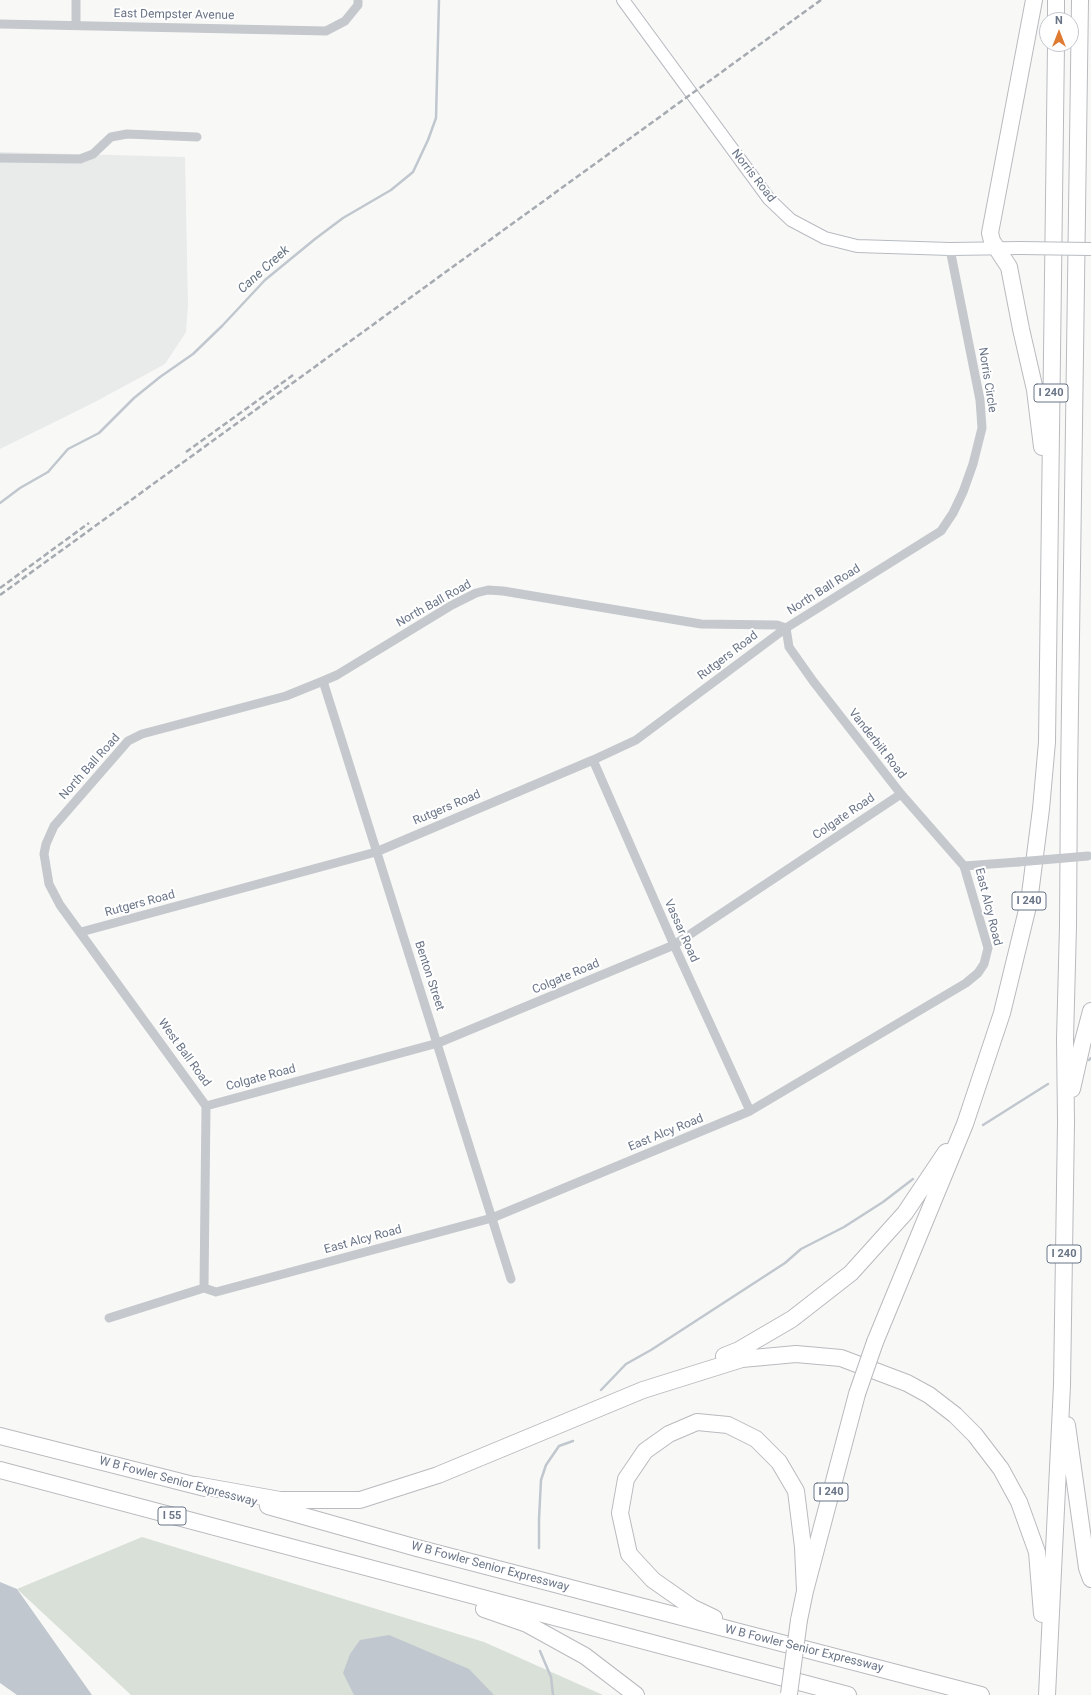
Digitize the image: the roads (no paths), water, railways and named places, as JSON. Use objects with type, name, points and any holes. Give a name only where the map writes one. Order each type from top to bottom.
[{"type":"highway","points":[[1034,0],[990,233],[992,241],[1002,254],[1009,267],[1035,390],[1050,495]]},
{"type":"highway","points":[[1056,0],[1056,12]]},
{"type":"highway","points":[[1080,6],[1091,71]]},
{"type":"highway","name":"I 240","points":[[1062,1385],[1066,1122],[1065,1039],[1068,926],[1080,6]]},
{"type":"highway","name":"I 240","points":[[789,1694],[799,1620],[805,1591],[857,1394],[875,1342],[965,1124],[1002,1013],[1029,902],[1041,809],[1047,742],[1056,52]]},
{"type":"highway","points":[[1066,1122],[1082,1045],[1091,1011]]},
{"type":"highway","points":[[196,1485],[280,1500],[360,1500],[438,1475],[584,1416],[739,1350],[792,1319],[851,1273],[905,1213],[965,1124]]},
{"type":"highway","points":[[667,1381],[742,1359],[796,1354],[841,1358],[907,1383],[929,1395],[955,1414],[975,1435],[1001,1469],[1019,1502],[1036,1552],[1047,1683]]},
{"type":"highway","points":[[1062,1385],[1087,1568],[1091,1579]]},
{"type":"highway","points":[[1047,1683],[1062,1385]]},
{"type":"highway","points":[[754,1636],[693,1608],[653,1580],[629,1554],[620,1513],[626,1479],[644,1451],[669,1434],[697,1422],[728,1426],[756,1439],[779,1462],[796,1491],[803,1547],[805,1591]]},
{"type":"highway","name":"W B Fowler Senior Expressway","points":[[0,1436],[196,1485],[417,1548],[982,1695]]},
{"type":"highway","name":"I 55","points":[[0,1470],[345,1562]]},
{"type":"highway","points":[[345,1562],[414,1590],[495,1612],[527,1624],[584,1656],[636,1695]]},
{"type":"highway","points":[[345,1562],[848,1695]]},
{"type":"main road","name":"Norris Road","points":[[623,0],[769,199],[791,220],[825,238],[857,246],[950,249],[1091,249]]},
{"type":"street","points":[[76,0],[76,25]]},
{"type":"street","name":"East Dempster Avenue","points":[[0,24],[326,31],[345,21],[358,5],[358,0]]},
{"type":"street","points":[[0,158],[80,159],[93,154],[111,137],[127,134],[197,137]]},
{"type":"street","name":"Norris Circle","points":[[941,531],[953,513],[963,492],[973,464],[982,428],[980,400],[950,249]]},
{"type":"street","name":"North Ball Road","points":[[45,862],[44,854],[46,844],[54,826],[128,741],[142,734],[286,696],[323,681],[337,675],[452,605],[476,593],[488,590],[503,591],[701,624],[777,625],[786,628],[941,531]]},
{"type":"street","name":"Rutgers Road","points":[[81,932],[376,852],[592,760],[636,740],[786,628]]},
{"type":"street","name":"Vanderbilt Road","points":[[786,628],[789,647],[813,681],[901,794],[964,866]]},
{"type":"street","name":"Benton Street","points":[[323,681],[511,1279]]},
{"type":"street","name":"Vassar Road","points":[[592,760],[750,1111]]},
{"type":"street","name":"Colgate Road","points":[[206,1106],[438,1043],[674,945],[901,794]]},
{"type":"street","name":"East Alcy Road","points":[[109,1318],[204,1288],[216,1292],[492,1218],[750,1111],[966,983],[978,974],[984,964],[988,948],[964,866],[1090,856]]},
{"type":"street","name":"West Ball Road","points":[[45,862],[49,884],[60,905],[206,1106],[204,1288]]},
{"type":"waterway","name":"Cane Creek","points":[[0,503],[20,488],[48,472],[68,449],[99,433],[134,398],[160,377],[193,354],[222,326],[265,280],[315,239],[343,218],[391,190],[413,172],[428,140],[436,118],[439,0]]},
{"type":"waterway","points":[[983,1125],[1048,1084]]},
{"type":"waterway","points":[[601,1390],[626,1364],[651,1350],[785,1263],[801,1249],[844,1227],[883,1202],[913,1179]]},
{"type":"waterway","points":[[539,1548],[541,1480],[546,1465],[559,1446],[573,1441]]},
{"type":"waterway","points":[[540,1651],[551,1677],[553,1695]]},
{"type":"railway","points":[[0,595],[821,0]]},
{"type":"railway","points":[[186,452],[293,375]]},
{"type":"railway","points":[[0,588],[89,523]]}]
